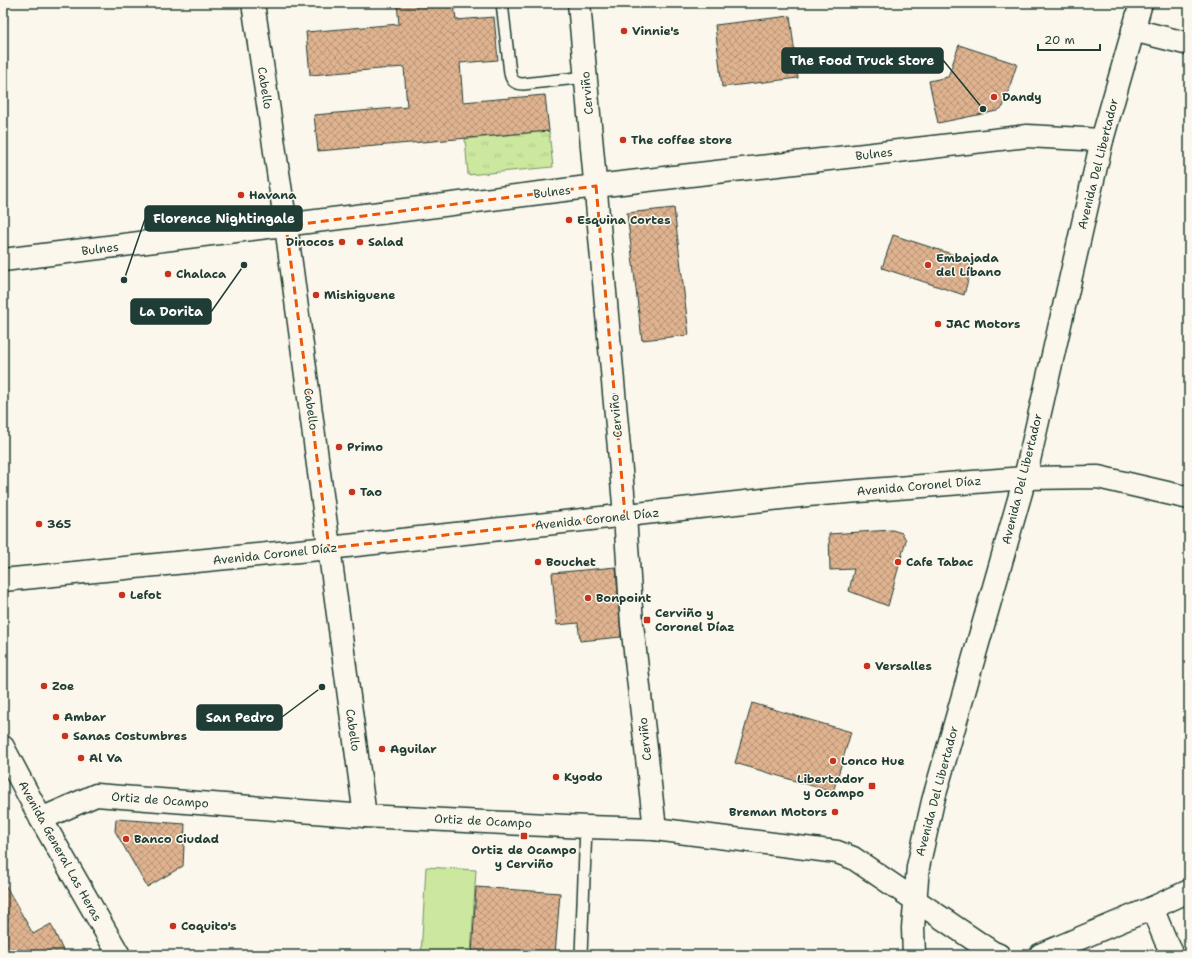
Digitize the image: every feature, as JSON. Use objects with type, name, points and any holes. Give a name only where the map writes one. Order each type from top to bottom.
[{"type":"street","name":"Cabello","points":[[253,3],[286,226],[365,816]]},
{"type":"street","name":"Cerviño","points":[[579,3],[625,515],[632,624],[655,828]]},
{"type":"street","name":"Avenida Del Libertador","points":[[914,955],[913,928],[918,867],[933,801],[1025,478],[1102,140],[1141,3]]},
{"type":"street","points":[[1134,30],[1189,44]]},
{"type":"street","name":"Bulnes","points":[[3,260],[286,226],[596,186],[1027,136],[1102,140]]},
{"type":"street","name":"Avenida Coronel Díaz","points":[[3,580],[330,548],[808,495],[1025,478],[1098,477],[1189,498]]},
{"type":"street","name":"Avenida General Las Heras","points":[[3,747],[41,819],[119,955]]},
{"type":"street","name":"Ortiz de Ocampo","points":[[41,819],[96,796],[365,816],[586,827],[655,828],[837,852],[853,858],[992,952],[999,955]]},
{"type":"street","points":[[1040,955],[1152,908],[1189,890]]},
{"type":"street","points":[[1152,908],[1173,955]]},
{"type":"lane","points":[[502,3],[510,73],[514,82],[520,84],[586,77]]},
{"type":"lane","points":[[581,955],[586,827]]},
{"type":"highlighted area","points":[[596,186],[625,515],[329,548],[286,226]]},
{"type":"green space","points":[[549,131],[553,167],[468,175],[465,139]]},
{"type":"green space","points":[[426,867],[476,870],[471,955],[421,955]]},
{"type":"building","points":[[397,3],[454,3],[456,20],[494,17],[498,60],[460,63],[463,102],[545,95],[549,131],[318,151],[314,115],[407,107],[404,67],[310,75],[306,32],[399,24]]},
{"type":"building","points":[[790,16],[798,78],[722,87],[715,25]]},
{"type":"building","points":[[959,45],[1017,64],[1003,107],[997,111],[938,123],[929,81],[948,77]]},
{"type":"building","points":[[674,208],[689,335],[642,340],[627,213]]},
{"type":"building","name":"Embajada del Líbano","points":[[893,235],[973,261],[964,295],[882,268]]},
{"type":"building","points":[[892,530],[902,533],[906,540],[888,606],[849,591],[854,569],[830,570],[829,534]]},
{"type":"building","name":"Bonpoint","points":[[616,567],[621,637],[580,641],[578,623],[557,625],[552,573]]},
{"type":"building","points":[[752,703],[851,732],[833,792],[735,763]]},
{"type":"building","points":[[116,819],[185,824],[183,866],[147,887],[115,831]]},
{"type":"building","points":[[3,881],[33,934],[51,924],[65,955],[3,955]]},
{"type":"building","points":[[476,887],[560,893],[555,955],[472,955]]},
{"type":"place","name":"Vinnie's","points":[[624,31]]},
{"type":"place","name":"Dandy","points":[[994,97]]},
{"type":"place","name":"The Food Truck Store","points":[[983,109]]},
{"type":"place","name":"The coffee store","points":[[623,140]]},
{"type":"place","name":"Havana","points":[[241,195]]},
{"type":"place","name":"Esquina Cortes","points":[[569,220]]},
{"type":"place","name":"Dinocos","points":[[342,242]]},
{"type":"place","name":"Salad","points":[[360,242]]},
{"type":"place","name":"La Dorita","points":[[244,265]]},
{"type":"place","name":"Embajada del Líbano","points":[[928,265]]},
{"type":"place","name":"Chalaca","points":[[168,274]]},
{"type":"place","name":"Florence Nightingale","points":[[124,280]]},
{"type":"place","name":"Mishiguene","points":[[316,295]]},
{"type":"place","name":"JAC Motors","points":[[938,324]]},
{"type":"place","name":"Primo","points":[[339,447]]},
{"type":"place","name":"Tao","points":[[352,492]]},
{"type":"place","name":"365","points":[[39,524]]},
{"type":"place","name":"Bouchet","points":[[538,562]]},
{"type":"place","name":"Cafe Tabac","points":[[898,562]]},
{"type":"place","name":"Lefot","points":[[122,595]]},
{"type":"place","name":"Bonpoint","points":[[588,598]]},
{"type":"place","name":"Cerviño y Coronel Díaz","points":[[647,620]]},
{"type":"place","name":"Versalles","points":[[867,666]]},
{"type":"place","name":"Zoe","points":[[44,686]]},
{"type":"place","name":"San Pedro","points":[[322,687]]},
{"type":"place","name":"Ambar","points":[[56,717]]},
{"type":"place","name":"Sanas Costumbres","points":[[65,736]]},
{"type":"place","name":"Aguilar","points":[[382,749]]},
{"type":"place","name":"Al Va","points":[[81,758]]},
{"type":"place","name":"Lonco Hue","points":[[833,761]]},
{"type":"place","name":"Kyodo","points":[[556,777]]},
{"type":"place","name":"Libertador y Ocampo","points":[[872,786]]},
{"type":"place","name":"Breman Motors","points":[[835,812]]},
{"type":"place","name":"Ortiz de Ocampo y Cerviño","points":[[524,836]]},
{"type":"place","name":"Banco Ciudad","points":[[126,839]]},
{"type":"place","name":"Coquito's","points":[[173,926]]}]
